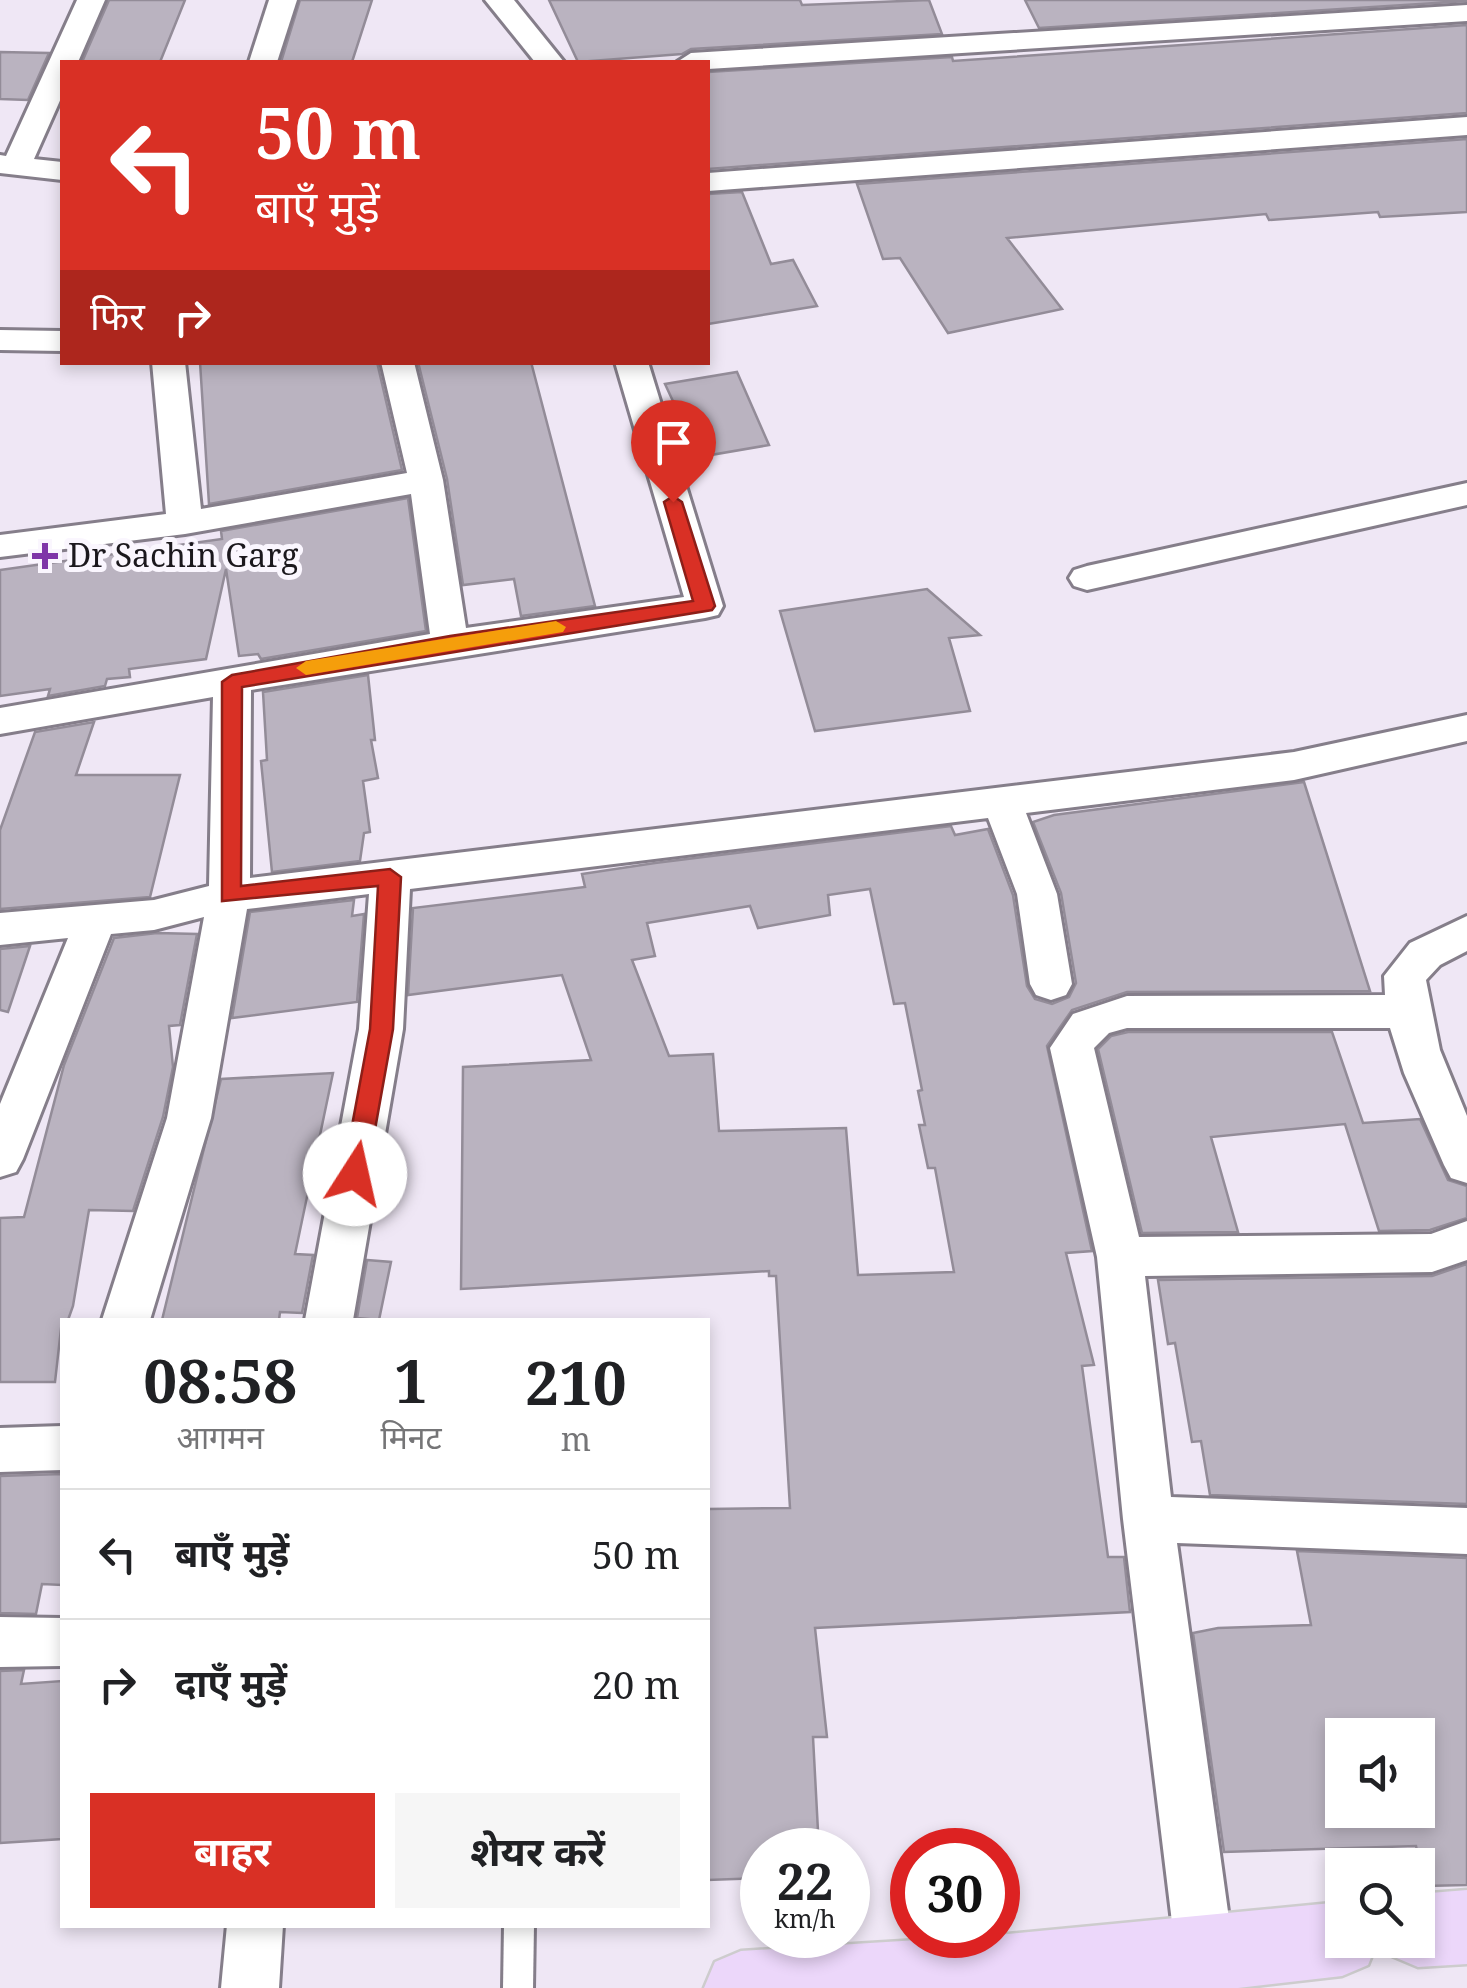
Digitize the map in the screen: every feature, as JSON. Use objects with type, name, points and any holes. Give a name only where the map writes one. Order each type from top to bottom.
[{"type":"main road","points":[[1435,1929],[1467,1927]]},
{"type":"main road","points":[[741,1988],[1206,1955],[1325,1941]]},
{"type":"street","points":[[65,60],[91,0]]},
{"type":"street","points":[[264,60],[284,0]]},
{"type":"street","points":[[498,0],[548,60]]},
{"type":"street","points":[[710,61],[1467,13]]},
{"type":"street","points":[[60,70],[8,165],[60,171]]},
{"type":"street","points":[[710,182],[1467,126]]},
{"type":"street","points":[[0,340],[60,341]]},
{"type":"street","points":[[168,365],[185,523]]},
{"type":"street","points":[[398,365],[426,480],[450,643]]},
{"type":"street","points":[[0,721],[450,643],[705,606],[632,365]]},
{"type":"street","points":[[0,546],[185,523],[426,480]]},
{"type":"street","points":[[1087,578],[1467,494]]},
{"type":"street","points":[[127,1318],[189,1118],[230,896],[232,682]]},
{"type":"street","points":[[0,929],[154,915],[230,896],[1294,766],[1467,728]]},
{"type":"street","points":[[1001,800],[1036,894],[1051,984]]},
{"type":"street","points":[[329,1318],[381,1029],[390,877]]},
{"type":"street","points":[[0,1159],[96,920]]},
{"type":"street","points":[[1467,932],[1425,954],[1406,976],[1406,1011],[1413,1041],[1467,1165]]},
{"type":"street","points":[[1206,1955],[1148,1519],[1120,1257],[1072,1048],[1081,1029],[1095,1018],[1128,1012],[1406,1011]]},
{"type":"street","points":[[1120,1257],[1432,1253],[1467,1240]]},
{"type":"street","points":[[0,1450],[60,1448]]},
{"type":"street","points":[[1148,1519],[1467,1532]]},
{"type":"street","points":[[0,1642],[60,1642]]},
{"type":"street","points":[[250,1988],[256,1928]]},
{"type":"lane","points":[[518,1988],[519,1928]]},
{"type":"building","points":[[109,0],[185,0],[161,60],[83,60]]},
{"type":"building","points":[[300,0],[372,0],[353,60],[282,60]]},
{"type":"building","points":[[549,0],[800,0],[802,5],[929,0],[942,34],[691,49],[682,54],[577,60]]},
{"type":"building","points":[[1025,0],[1467,0],[1467,1],[1039,28]]},
{"type":"building","points":[[1467,25],[1467,113],[710,169],[710,72],[952,57],[953,61]]},
{"type":"building","points":[[0,52],[49,53],[28,100],[0,99]]},
{"type":"building","points":[[1467,139],[1467,212],[1380,217],[1378,212],[1269,220],[1266,214],[1007,238],[1062,309],[948,333],[900,258],[883,259],[857,184]]},
{"type":"building","points":[[742,192],[771,264],[793,260],[817,306],[710,324],[710,194]]},
{"type":"building","points":[[200,365],[378,365],[402,470],[209,504]]},
{"type":"building","points":[[419,365],[532,365],[595,606],[521,616],[514,579],[463,585],[447,479]]},
{"type":"building","points":[[737,372],[769,445],[699,457],[665,384]]},
{"type":"building","points":[[408,498],[426,631],[261,659],[258,654],[239,656],[226,569],[206,659],[129,669],[130,677],[107,679],[105,686],[48,696],[50,689],[0,696],[0,570],[222,539],[221,531]]},
{"type":"building","points":[[927,589],[980,635],[949,638],[970,711],[815,731],[780,611]]},
{"type":"building","points":[[368,675],[375,740],[371,740],[378,778],[363,781],[370,832],[364,833],[360,861],[272,872],[261,761],[267,760],[263,692]]},
{"type":"building","points":[[94,722],[76,775],[180,775],[150,897],[0,909],[0,830],[35,732]]},
{"type":"building","points":[[1304,782],[1370,991],[1127,992],[1072,1010],[1047,1046],[1092,1251],[1066,1253],[1094,1365],[1082,1366],[1108,1557],[1124,1557],[1130,1612],[815,1628],[827,1737],[813,1737],[818,1828],[740,1828],[740,1879],[710,1880],[710,1509],[790,1508],[776,1276],[769,1276],[769,1271],[461,1289],[463,1067],[591,1060],[562,975],[408,995],[413,908],[585,887],[582,874],[655,863],[951,826],[955,835],[988,829],[1013,895],[1027,986],[1035,999],[1052,1004],[1069,997],[1076,983],[1061,893],[1033,822],[1054,815]],"holes":[[[870,889],[894,1004],[905,1003],[922,1090],[918,1091],[925,1125],[919,1125],[928,1168],[935,1168],[954,1272],[858,1275],[846,1128],[719,1131],[713,1054],[669,1056],[632,960],[655,956],[647,923],[750,906],[758,928],[830,915],[828,895]]]},
{"type":"building","points":[[354,900],[352,916],[364,914],[357,1002],[232,1018],[250,912]]},
{"type":"building","points":[[197,934],[180,1025],[169,1026],[173,1067],[163,1117],[133,1211],[89,1210],[73,1306],[69,1318],[60,1318],[55,1382],[0,1382],[0,1218],[24,1217],[64,1065],[114,938]]},
{"type":"building","points":[[30,946],[8,1012],[0,1010],[0,949]]},
{"type":"building","points":[[1128,1032],[1332,1032],[1363,1123],[1420,1119],[1448,1180],[1467,1186],[1467,1218],[1430,1230],[1379,1231],[1345,1124],[1211,1137],[1238,1232],[1142,1233],[1098,1049],[1111,1036]]},
{"type":"building","points":[[333,1073],[295,1254],[313,1255],[302,1313],[280,1312],[279,1318],[162,1318],[221,1079]]},
{"type":"building","points":[[367,1260],[391,1262],[379,1318],[357,1318]]},
{"type":"building","points":[[1467,1264],[1467,1504],[1210,1495],[1201,1441],[1192,1442],[1175,1343],[1168,1344],[1158,1280],[1432,1276]]},
{"type":"building","points":[[60,1474],[60,1585],[42,1584],[36,1614],[0,1613],[0,1476]]},
{"type":"building","points":[[1297,1551],[1467,1558],[1467,1885],[1435,1886],[1435,1848],[1224,1852],[1193,1633],[1218,1628],[1311,1625]]},
{"type":"building","points":[[24,1670],[21,1684],[60,1681],[60,1839],[0,1843],[0,1671]]},
{"type":"slow traffic","points":[[306,668],[556,627]]},
{"type":"place","name":"Dr Sachin Garg","points":[[45,556]]},
{"type":"route","points":[[355,1174],[381,1029],[390,877],[230,896],[232,682],[450,643],[705,606],[673,502]]}]
